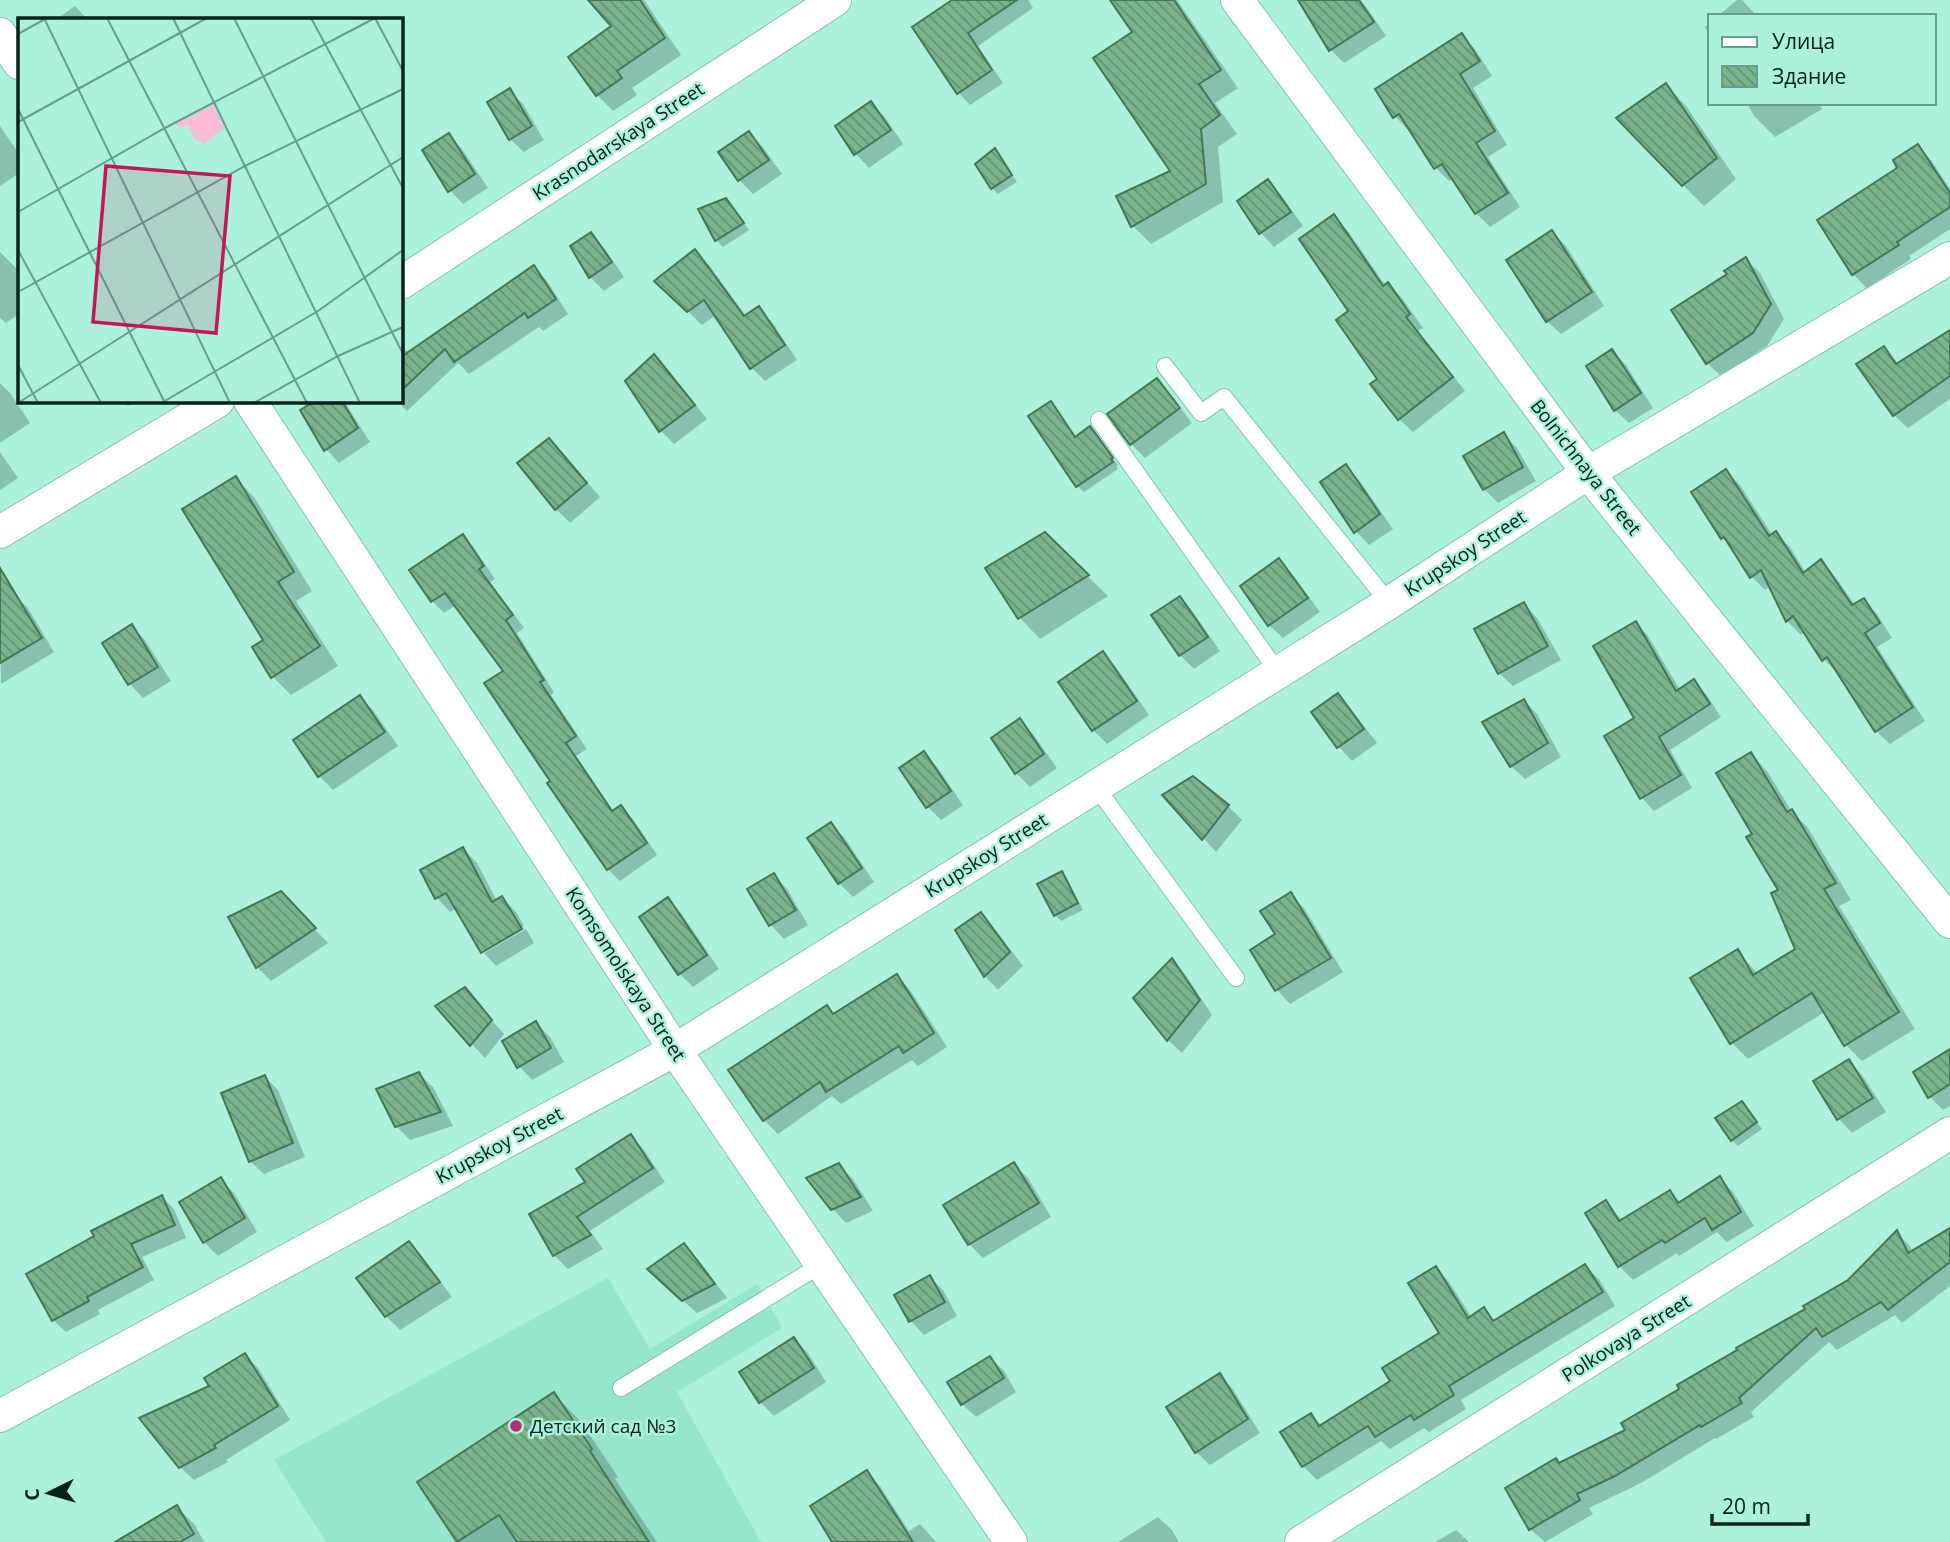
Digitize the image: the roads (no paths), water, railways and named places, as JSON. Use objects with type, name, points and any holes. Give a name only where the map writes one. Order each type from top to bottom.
[{"type":"street","name":"Krasnodarskaya Street","points":[[402,282],[835,0]]},
{"type":"street","name":"Bolnichnaya Street","points":[[1237,0],[1588,472],[1950,922]]},
{"type":"street","points":[[0,34],[18,61]]},
{"type":"street","name":"Krupskoy Street","points":[[0,1416],[675,1050],[1389,603],[1588,472],[1950,258]]},
{"type":"street","points":[[0,533],[216,402]]},
{"type":"street","name":"Komsomolskaya Street","points":[[251,402],[675,1050],[1011,1542]]},
{"type":"street","name":"Polkovaya Street","points":[[1301,1542],[1950,1133]]},
{"type":"lane","points":[[1165,366],[1201,413],[1224,397],[1389,603]]},
{"type":"lane","points":[[1099,420],[1278,672]]},
{"type":"lane","points":[[1096,787],[1236,978]]},
{"type":"lane","points":[[621,1388],[822,1264]]},
{"type":"place","name":"Детский сад №3","points":[[516,1426]]}]
